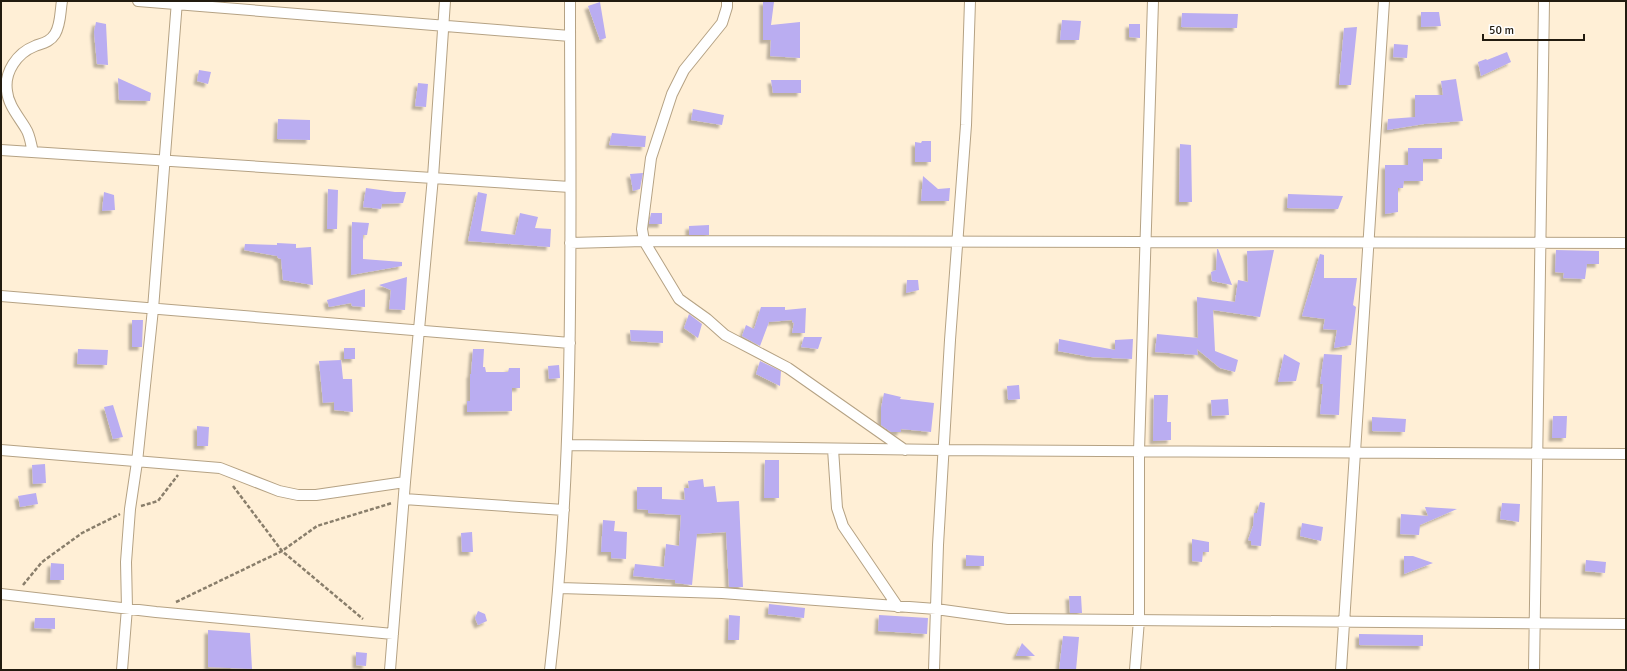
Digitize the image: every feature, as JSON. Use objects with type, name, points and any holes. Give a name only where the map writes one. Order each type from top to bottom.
[{"type":"street","points":[[33,152],[27,130],[17,117],[6,92],[8,71],[22,53],[34,46],[43,44],[56,33],[59,25],[62,1]]},
{"type":"street","points":[[138,1],[177,2],[570,36]]},
{"type":"street","points":[[390,670],[405,482],[433,177],[446,1]]},
{"type":"street","points":[[550,670],[560,588],[568,445],[570,344],[570,1]]},
{"type":"street","points":[[727,1],[727,7],[722,23],[684,70],[672,94],[651,158],[642,229],[644,241],[679,299],[707,319],[725,335],[788,368],[825,392],[870,427],[905,450]]},
{"type":"street","points":[[934,670],[944,450],[966,125],[970,1]]},
{"type":"street","points":[[1135,670],[1139,620],[1139,451],[1144,242],[1153,1]]},
{"type":"street","points":[[1341,670],[1384,1]]},
{"type":"street","points":[[1534,670],[1544,1]]},
{"type":"street","points":[[122,670],[127,608],[126,562],[130,509],[137,462],[153,309],[177,2]]},
{"type":"street","points":[[1,150],[570,187]]},
{"type":"street","points":[[570,243],[644,241],[1626,243]]},
{"type":"street","points":[[1,296],[420,330],[570,344]]},
{"type":"street","points":[[568,445],[905,450],[1626,454]]},
{"type":"street","points":[[833,449],[837,508],[843,526],[898,607]]},
{"type":"street","points":[[1,450],[220,468],[279,491],[298,494],[316,494],[405,482]]},
{"type":"street","points":[[404,499],[564,510]]},
{"type":"street","points":[[560,588],[722,593],[936,609],[1008,619],[1343,623],[1626,624]]},
{"type":"street","points":[[1,594],[156,612],[393,634]]},
{"type":"path","points":[[14,596],[42,562],[82,533],[130,509],[158,501],[184,465]]},
{"type":"path","points":[[220,468],[282,551],[378,632]]},
{"type":"path","points":[[156,612],[282,551],[316,526],[404,499]]},
{"type":"building","points":[[763,1],[774,2],[771,25],[800,22],[800,58],[770,56],[771,40],[763,40]]},
{"type":"building","points":[[600,2],[606,38],[600,40],[588,6]]},
{"type":"building","points":[[1421,12],[1439,12],[1441,26],[1421,27]]},
{"type":"building","points":[[1182,13],[1238,14],[1237,28],[1181,27]]},
{"type":"building","points":[[1062,20],[1081,21],[1079,40],[1060,40]]},
{"type":"building","points":[[96,22],[106,24],[108,65],[97,64],[94,32]]},
{"type":"building","points":[[1129,24],[1140,24],[1140,38],[1129,37]]},
{"type":"building","points":[[1357,27],[1351,85],[1339,85],[1344,28]]},
{"type":"building","points":[[1394,44],[1408,45],[1407,58],[1393,57]]},
{"type":"building","points":[[1507,52],[1511,62],[1481,76],[1478,62]]},
{"type":"building","points":[[199,70],[211,72],[208,84],[197,81]]},
{"type":"building","points":[[118,78],[151,93],[150,101],[119,100]]},
{"type":"building","points":[[1456,79],[1463,121],[1424,124],[1387,130],[1388,119],[1415,117],[1415,95],[1443,95],[1441,81]]},
{"type":"building","points":[[771,80],[801,80],[801,93],[773,93]]},
{"type":"building","points":[[418,83],[428,84],[426,107],[415,106]]},
{"type":"building","points":[[693,109],[724,115],[722,125],[691,120]]},
{"type":"building","points":[[278,119],[310,120],[310,140],[277,139]]},
{"type":"building","points":[[612,133],[646,136],[645,147],[609,145]]},
{"type":"building","points":[[922,141],[931,141],[931,162],[915,162],[915,142],[921,143]]},
{"type":"building","points":[[1180,144],[1191,145],[1192,202],[1179,202]]},
{"type":"building","points":[[1408,148],[1442,148],[1442,159],[1423,159],[1423,181],[1404,181],[1403,188],[1398,188],[1398,212],[1385,214],[1385,165],[1408,165]]},
{"type":"building","points":[[643,173],[640,189],[633,191],[630,174]]},
{"type":"building","points":[[923,176],[938,189],[950,188],[949,201],[921,201]]},
{"type":"building","points":[[366,188],[406,192],[403,203],[382,204],[381,209],[363,207]]},
{"type":"building","points":[[328,189],[338,190],[337,229],[327,229]]},
{"type":"building","points":[[104,192],[114,195],[115,210],[102,211]]},
{"type":"building","points":[[478,192],[487,194],[481,231],[515,235],[520,213],[538,217],[535,228],[551,229],[550,247],[468,241]]},
{"type":"building","points":[[1288,194],[1343,196],[1338,209],[1287,208]]},
{"type":"building","points":[[651,213],[662,213],[662,224],[649,224]]},
{"type":"building","points":[[352,222],[369,223],[367,235],[363,235],[363,259],[402,262],[402,266],[351,275]]},
{"type":"building","points":[[709,225],[709,235],[689,235],[689,226]]},
{"type":"building","points":[[277,243],[296,244],[296,248],[311,247],[313,285],[283,280],[281,259],[277,256],[244,250],[245,244],[277,245]]},
{"type":"building","points":[[1217,249],[1232,285],[1212,281],[1211,272],[1216,270]]},
{"type":"building","points":[[1274,250],[1260,317],[1213,310],[1215,351],[1238,360],[1235,372],[1220,368],[1197,349],[1198,355],[1155,352],[1157,334],[1198,338],[1197,297],[1235,302],[1238,280],[1248,282],[1247,251]]},
{"type":"building","points":[[1556,250],[1599,251],[1599,264],[1587,264],[1585,279],[1563,278],[1564,273],[1555,272]]},
{"type":"building","points":[[1320,254],[1324,255],[1324,278],[1357,278],[1353,305],[1356,307],[1351,345],[1334,348],[1337,330],[1323,329],[1325,319],[1302,316]]},
{"type":"building","points":[[407,277],[405,310],[389,309],[391,290],[379,285]]},
{"type":"building","points":[[907,280],[918,280],[919,290],[906,293]]},
{"type":"building","points":[[365,289],[365,307],[352,306],[351,303],[329,307],[327,300]]},
{"type":"building","points":[[761,307],[785,307],[785,310],[806,308],[805,333],[792,333],[794,323],[792,320],[769,322],[760,346],[742,336],[746,325],[754,329]]},
{"type":"building","points":[[689,314],[702,324],[698,338],[684,328]]},
{"type":"building","points":[[132,320],[143,320],[142,347],[132,347]]},
{"type":"building","points":[[630,330],[663,331],[663,343],[631,341]]},
{"type":"building","points":[[804,337],[822,337],[818,349],[801,347]]},
{"type":"building","points":[[1059,339],[1115,350],[1115,340],[1133,339],[1132,359],[1091,357],[1058,351]]},
{"type":"building","points":[[344,348],[355,348],[355,359],[344,359]]},
{"type":"building","points":[[78,349],[108,350],[107,365],[77,364]]},
{"type":"building","points":[[473,349],[484,349],[483,367],[485,367],[486,372],[508,372],[509,368],[520,368],[520,388],[512,388],[512,411],[467,412],[467,401],[470,401],[470,374]]},
{"type":"building","points":[[1284,354],[1300,363],[1296,381],[1278,382]]},
{"type":"building","points":[[1324,354],[1342,355],[1339,415],[1320,414],[1323,384],[1320,384]]},
{"type":"building","points":[[341,360],[343,379],[352,379],[353,412],[334,410],[334,402],[323,403],[319,361]]},
{"type":"building","points":[[760,361],[781,371],[780,386],[756,374]]},
{"type":"building","points":[[559,365],[560,378],[549,379],[548,366]]},
{"type":"building","points":[[1019,385],[1020,399],[1008,400],[1007,386]]},
{"type":"building","points":[[884,393],[901,397],[900,399],[934,403],[931,432],[901,429],[901,432],[891,432],[881,425],[881,408]]},
{"type":"building","points":[[1154,395],[1168,395],[1167,422],[1171,422],[1171,440],[1153,441]]},
{"type":"building","points":[[1228,399],[1229,415],[1212,416],[1211,400]]},
{"type":"building","points":[[113,405],[123,437],[113,439],[104,407]]},
{"type":"building","points":[[1553,416],[1567,416],[1566,438],[1552,438]]},
{"type":"building","points":[[1372,417],[1406,419],[1405,432],[1372,431]]},
{"type":"building","points":[[197,426],[209,427],[208,446],[197,446]]},
{"type":"building","points":[[765,460],[779,460],[779,498],[764,498]]},
{"type":"building","points":[[45,464],[46,483],[33,484],[32,465]]},
{"type":"building","points":[[703,479],[704,487],[715,486],[717,502],[739,501],[743,587],[729,587],[726,532],[697,534],[692,585],[675,583],[675,580],[633,576],[635,564],[664,567],[666,544],[679,546],[681,515],[648,513],[648,510],[637,509],[637,487],[662,487],[662,499],[685,500],[684,488],[689,488],[688,481]]},
{"type":"building","points":[[36,493],[38,504],[20,507],[18,496]]},
{"type":"building","points":[[1260,502],[1265,503],[1261,546],[1251,545],[1251,541],[1248,540],[1253,526],[1254,513],[1257,513]]},
{"type":"building","points":[[1502,503],[1520,504],[1519,522],[1500,519]]},
{"type":"building","points":[[1425,507],[1457,509],[1420,525],[1419,535],[1400,534],[1401,514],[1428,516]]},
{"type":"building","points":[[603,520],[615,521],[614,531],[627,532],[626,559],[611,558],[611,552],[601,552]]},
{"type":"building","points":[[1302,523],[1323,527],[1321,541],[1300,536]]},
{"type":"building","points":[[472,532],[473,552],[462,552],[461,533]]},
{"type":"building","points":[[1192,539],[1209,542],[1209,552],[1203,552],[1202,562],[1192,561]]},
{"type":"building","points":[[966,555],[984,556],[984,566],[966,566]]},
{"type":"building","points":[[1404,556],[1413,556],[1433,563],[1404,574]]},
{"type":"building","points":[[1586,560],[1606,562],[1605,573],[1585,571]]},
{"type":"building","points":[[51,563],[64,564],[64,580],[50,580]]},
{"type":"building","points":[[1069,596],[1081,596],[1082,613],[1070,613]]},
{"type":"building","points":[[769,604],[805,608],[804,618],[768,614]]},
{"type":"building","points":[[478,611],[485,614],[487,621],[478,625],[475,618]]},
{"type":"building","points":[[729,615],[740,616],[739,640],[728,640]]},
{"type":"building","points":[[879,615],[928,618],[927,634],[878,631]]},
{"type":"building","points":[[35,618],[55,618],[55,629],[34,628]]},
{"type":"building","points":[[208,630],[250,633],[252,669],[208,667]]},
{"type":"building","points":[[1359,634],[1423,635],[1423,646],[1359,645]]},
{"type":"building","points":[[1063,636],[1079,637],[1076,670],[1059,670]]},
{"type":"building","points":[[1022,643],[1035,656],[1016,656]]},
{"type":"building","points":[[356,652],[367,653],[366,666],[356,665]]}]
